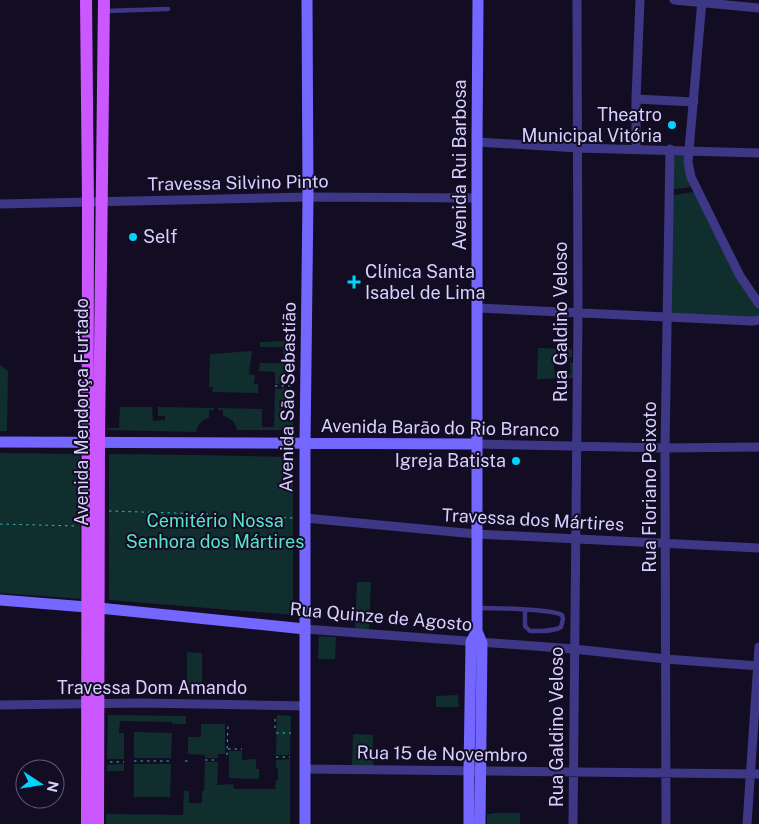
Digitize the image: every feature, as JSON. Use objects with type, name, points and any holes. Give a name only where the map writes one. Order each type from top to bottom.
[{"type":"main road","name":"Avenida Mendonça Furtado","points":[[86,0],[93,442],[93,704],[98,824]]},
{"type":"main road","name":"Avenida São Sebastião","points":[[305,824],[307,0]]},
{"type":"main road","name":"Avenida Rui Barbosa","points":[[478,0],[475,771],[480,824]]},
{"type":"main road","name":"Avenida Mendonça Furtado","points":[[93,607],[87,525],[93,442],[101,203],[104,6]]},
{"type":"main road","name":"Avenida Barão do Rio Branco","points":[[0,442],[477,444]]},
{"type":"main road","name":"Rua Quinze de Agosto","points":[[0,600],[93,607],[305,629]]},
{"type":"main road","name":"Avenida Mendonça Furtado","points":[[87,824],[93,704]]},
{"type":"main road","name":"Avenida Rui Barbosa","points":[[469,824],[475,771]]},
{"type":"street","name":"Rua Galdino Veloso","points":[[572,824],[578,313],[577,0]]},
{"type":"street","points":[[636,148],[640,0]]},
{"type":"street","points":[[674,0],[759,8]]},
{"type":"street","points":[[702,2],[688,162],[691,177],[740,276],[759,304]]},
{"type":"street","points":[[636,99],[694,102]]},
{"type":"street","points":[[477,142],[578,148],[636,148],[759,153]]},
{"type":"street","name":"Rua Floriano Peixoto","points":[[666,824],[665,448],[671,192],[670,150]]},
{"type":"street","name":"Travessa Silvino Pinto","points":[[0,204],[308,197],[477,198]]},
{"type":"street","points":[[477,308],[667,318],[759,320]]},
{"type":"street","name":"Avenida Barão do Rio Branco","points":[[477,444],[665,448],[759,447]]},
{"type":"street","name":"Travessa dos Mártires","points":[[305,518],[476,534],[759,548]]},
{"type":"street","name":"Rua Quinze de Agosto","points":[[305,629],[758,666]]},
{"type":"street","points":[[746,824],[754,774],[759,647]]},
{"type":"street","name":"Travessa Dom Amando","points":[[0,705],[194,704],[305,706]]},
{"type":"street","name":"Rua 15 de Novembro","points":[[305,769],[754,774]]},
{"type":"lane","points":[[104,6],[168,9]]},
{"type":"lane","points":[[476,608],[525,610],[560,613],[563,619],[562,627],[557,630],[530,630],[525,626],[525,610]]},
{"type":"path","points":[[275,386],[292,386]]},
{"type":"path","points":[[109,511],[208,514]]},
{"type":"path","points":[[238,516],[293,518]]},
{"type":"path","points":[[0,524],[87,525]]},
{"type":"path","points":[[275,715],[275,728]]},
{"type":"path","points":[[227,754],[228,724]]},
{"type":"path","points":[[276,732],[291,732]]},
{"type":"path","points":[[227,749],[242,749]]},
{"type":"path","points":[[276,757],[290,757]]},
{"type":"path","points":[[205,760],[218,760]]},
{"type":"path","points":[[134,761],[171,761]]},
{"type":"path","points":[[107,762],[124,762]]},
{"type":"green space","points":[[674,154],[685,154],[692,187],[674,189]]},
{"type":"green space","points":[[695,192],[737,278],[759,310],[759,316],[671,313],[673,195]]},
{"type":"green space","points":[[282,313],[291,313],[291,324],[282,324]]},
{"type":"green space","points":[[291,341],[292,383],[275,384],[275,372],[259,371],[260,363],[283,363],[283,347],[260,347],[260,342]]},
{"type":"green space","points":[[538,348],[572,349],[572,357],[553,360],[555,375],[571,374],[570,363],[573,363],[573,378],[537,379]]},
{"type":"green space","points":[[252,351],[249,374],[255,375],[254,384],[258,384],[258,393],[212,392],[213,387],[209,387],[210,354]]},
{"type":"green space","points":[[0,365],[8,371],[7,431],[0,431]]},
{"type":"green space","points":[[292,388],[293,430],[237,430],[232,421],[223,416],[223,410],[218,410],[218,408],[262,409],[262,427],[274,427],[275,389]]},
{"type":"green space","points":[[120,407],[152,407],[153,421],[165,420],[165,416],[158,416],[158,407],[214,408],[214,410],[209,410],[209,418],[200,423],[196,432],[107,430],[107,428],[119,428]]},
{"type":"green space","points":[[0,453],[80,454],[81,599],[0,593]]},
{"type":"green space","name":"Cemitério Nossa Senhora dos Mártires","points":[[109,454],[292,457],[293,615],[109,600]]},
{"type":"green space","points":[[357,582],[371,582],[369,630],[355,629]]},
{"type":"green space","points":[[319,636],[336,637],[335,659],[318,659]]},
{"type":"green space","points":[[187,652],[202,653],[202,693],[187,694]]},
{"type":"green space","points":[[458,695],[459,707],[436,707],[436,696]]},
{"type":"green space","points":[[108,715],[186,716],[186,724],[120,721],[119,733],[124,733],[124,759],[107,759]]},
{"type":"green space","points":[[277,715],[291,716],[290,755],[276,755]]},
{"type":"green space","points":[[201,724],[225,724],[225,754],[218,754],[218,758],[205,758],[205,755],[188,754],[188,737],[201,737]]},
{"type":"green space","points":[[134,732],[172,733],[171,758],[134,758]]},
{"type":"green space","points":[[353,734],[373,735],[373,766],[352,765]]},
{"type":"green space","points":[[229,751],[242,751],[242,760],[256,759],[259,779],[229,778]]},
{"type":"green space","points":[[290,759],[290,824],[106,824],[106,814],[183,815],[184,791],[189,791],[189,803],[202,803],[205,762],[218,762],[217,785],[233,784],[234,789],[275,789],[276,780],[278,780],[276,760]]},
{"type":"green space","points":[[124,764],[124,771],[107,771],[107,765]]},
{"type":"green space","points":[[134,764],[171,764],[170,797],[134,797]]},
{"type":"green space","points":[[520,813],[520,824],[487,824],[487,814]]},
{"type":"place","name":"Theatro Municipal Vitória","points":[[672,125]]},
{"type":"place","name":"Self","points":[[133,237]]},
{"type":"place","name":"Clínica Santa Isabel de Lima","points":[[354,282]]},
{"type":"place","name":"Igreja Batista","points":[[516,461]]}]
